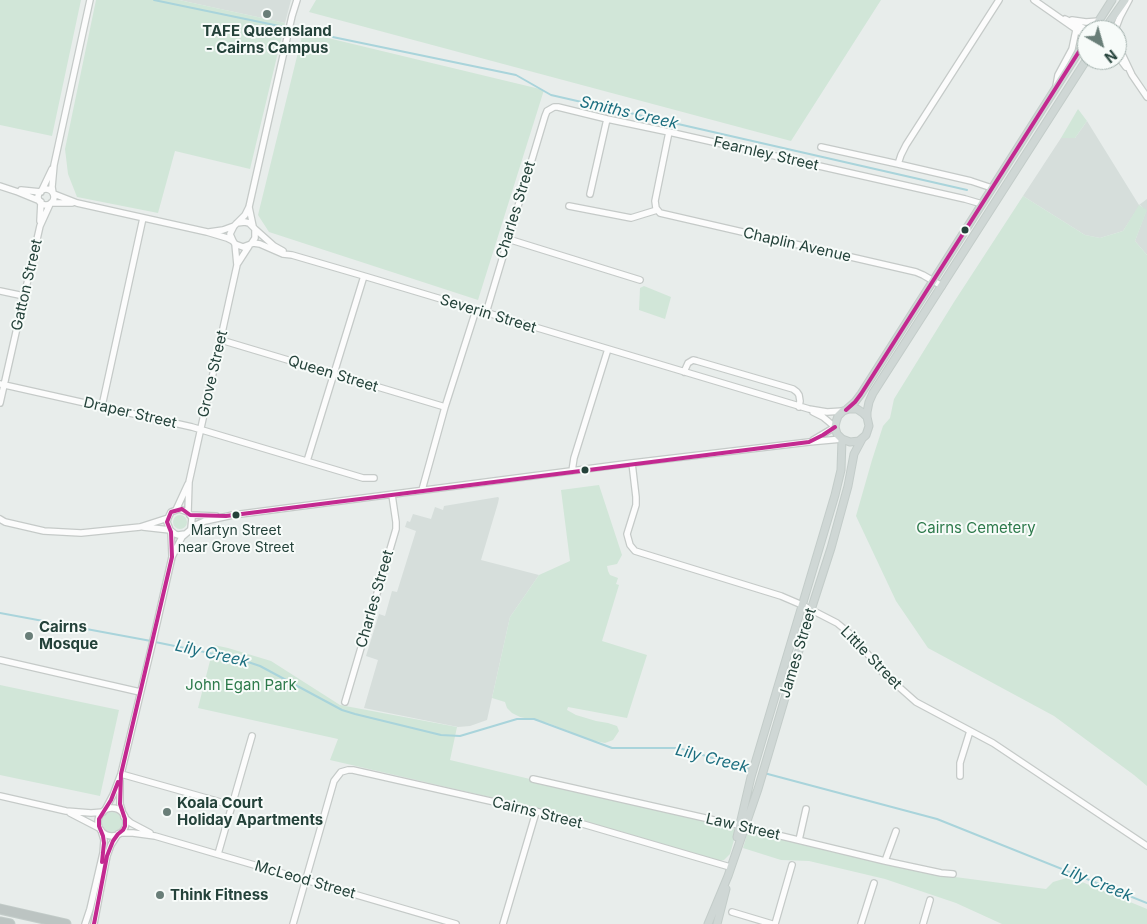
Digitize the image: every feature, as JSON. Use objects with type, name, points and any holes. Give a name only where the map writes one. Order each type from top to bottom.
[{"type":"highway","points":[[0,909],[66,924]]},
{"type":"highway","points":[[0,922],[10,924]]},
{"type":"main road","points":[[1100,20],[1112,0]]},
{"type":"main road","points":[[1111,20],[1125,0]]},
{"type":"main road","points":[[1077,54],[861,394],[837,418],[835,427],[837,434],[842,439],[854,442],[866,435],[869,429],[867,417],[869,402],[873,393],[1080,70]]},
{"type":"main road","points":[[845,410],[856,409],[867,417]]},
{"type":"main road","name":"James Street","points":[[717,924],[755,766],[838,484],[842,460],[842,439]]},
{"type":"main road","name":"James Street","points":[[742,826],[761,779],[811,610],[832,548],[854,454],[862,439]]},
{"type":"main road","name":"James Street","points":[[708,924],[728,876]]},
{"type":"street","points":[[50,204],[54,199],[52,186],[54,165],[90,0]]},
{"type":"street","points":[[234,243],[230,234],[250,207],[292,16],[298,0]]},
{"type":"street","points":[[898,164],[906,145],[999,0]]},
{"type":"street","points":[[1034,0],[1077,25]]},
{"type":"street","points":[[1119,20],[1129,0]]},
{"type":"street","points":[[1055,89],[1058,75],[1072,49],[1076,30],[1056,14]]},
{"type":"street","points":[[1067,20],[1077,21]]},
{"type":"street","points":[[1127,63],[1132,74]]},
{"type":"street","points":[[1127,68],[1147,97]]},
{"type":"street","name":"Fearnley Street","points":[[550,108],[558,107],[982,204]]},
{"type":"street","name":"Charles Street","points":[[486,313],[544,116],[550,108]]},
{"type":"street","points":[[590,194],[607,119]]},
{"type":"street","points":[[569,206],[631,218],[656,207],[669,132]]},
{"type":"street","name":"Fearnley Street","points":[[820,148],[898,164],[992,188]]},
{"type":"street","points":[[40,202],[39,196],[54,165]]},
{"type":"street","points":[[0,186],[12,189],[41,191],[48,189],[54,194],[77,202],[207,232],[227,238],[243,247],[251,244],[255,238],[250,207]]},
{"type":"street","points":[[12,189],[44,204],[77,202]]},
{"type":"street","name":"Gatton Street","points":[[40,202],[40,226]]},
{"type":"street","name":"Gatton Street","points":[[0,403],[2,384],[40,226],[50,204]]},
{"type":"street","name":"Chaplin Avenue","points":[[656,207],[662,214],[916,272],[942,286]]},
{"type":"street","points":[[102,406],[143,218]]},
{"type":"street","points":[[207,232],[223,230],[245,222],[254,228]]},
{"type":"street","name":"Severin Street","points":[[254,228],[274,246],[292,255]]},
{"type":"street","points":[[508,239],[640,280]]},
{"type":"street","name":"Grove Street","points":[[189,513],[189,482],[236,265],[234,243]]},
{"type":"street","name":"Severin Street","points":[[251,244],[260,244],[283,254],[364,276],[809,409],[827,412],[845,410]]},
{"type":"street","name":"Grove Street","points":[[236,265],[251,244]]},
{"type":"street","points":[[307,461],[364,276]]},
{"type":"street","points":[[0,291],[24,296]]},
{"type":"street","points":[[422,490],[445,407],[476,310]]},
{"type":"street","name":"Queen Street","points":[[221,340],[445,407]]},
{"type":"street","points":[[572,471],[574,458],[608,349]]},
{"type":"street","points":[[684,372],[688,364],[693,360],[793,389],[799,395],[799,406]]},
{"type":"street","name":"Draper Street","points":[[2,384],[200,430],[363,478],[374,478]]},
{"type":"street","name":"Severin Street","points":[[809,409],[835,427]]},
{"type":"street","points":[[809,442],[835,427]]},
{"type":"street","points":[[85,924],[103,853],[104,840],[98,819],[113,795],[121,774],[172,557],[179,541],[191,528],[202,522],[226,516],[572,471],[842,439]]},
{"type":"street","name":"Little Street","points":[[632,464],[636,504],[627,534],[631,548],[639,553],[781,596],[836,623],[849,632],[881,670],[912,700],[993,743],[1147,846]]},
{"type":"street","name":"Grove Street","points":[[176,510],[189,482]]},
{"type":"street","name":"Charles Street","points":[[345,702],[396,529],[392,495]]},
{"type":"street","points":[[172,557],[171,531],[167,522],[172,512],[182,509],[189,513],[226,516]]},
{"type":"street","points":[[189,513],[193,522],[191,528]]},
{"type":"street","points":[[2,521],[44,531],[80,533],[140,527],[168,518]]},
{"type":"street","points":[[140,527],[185,534]]},
{"type":"street","points":[[0,660],[140,692]]},
{"type":"street","points":[[960,776],[960,763],[970,731]]},
{"type":"street","points":[[218,854],[252,736]]},
{"type":"street","name":"Cairns Street","points":[[306,880],[334,781],[341,772],[353,770],[561,818],[730,867]]},
{"type":"street","points":[[121,774],[231,806]]},
{"type":"street","points":[[94,924],[107,856],[111,845],[125,826],[120,799],[121,774]]},
{"type":"street","name":"Law Street","points":[[533,779],[742,826],[885,861],[953,874]]},
{"type":"street","points":[[0,796],[66,811],[91,814],[116,809],[124,816]]},
{"type":"street","points":[[799,840],[806,809]]},
{"type":"street","points":[[66,811],[100,829],[109,836],[119,834]]},
{"type":"street","points":[[503,924],[536,812]]},
{"type":"street","name":"McLeod Street","points":[[124,816],[134,825],[155,836]]},
{"type":"street","points":[[885,861],[896,832]]},
{"type":"street","name":"McLeod Street","points":[[119,834],[132,833],[155,836],[456,924]]},
{"type":"street","points":[[732,912],[773,924],[792,865]]},
{"type":"street","points":[[293,924],[306,880]]},
{"type":"street","points":[[861,924],[874,883]]},
{"type":"street","points":[[923,924],[930,900]]},
{"type":"shaded area","name":"TAFE Queensland - Cairns Campus","points":[[179,0],[291,0],[285,23]]},
{"type":"shaded area","points":[[1087,121],[1139,205],[1147,199],[1147,255],[1135,241],[1146,211],[1140,205],[1123,231],[1100,238],[1085,235],[1023,196],[1061,138],[1075,138]]},
{"type":"shaded area","points":[[498,497],[498,503],[481,560],[539,575],[510,617],[487,720],[470,726],[458,727],[364,708],[378,660],[366,656],[379,614],[385,616],[392,591],[397,592],[416,531],[405,527],[407,521],[410,522],[413,514],[431,519],[435,507],[443,510],[444,506]]},
{"type":"green space","points":[[0,0],[81,0],[52,136],[0,125]]},
{"type":"green space","points":[[96,0],[179,0],[285,23],[250,169],[175,151],[158,213],[77,197],[68,174],[65,149]]},
{"type":"green space","points":[[316,0],[881,0],[791,141],[309,12]]},
{"type":"green space","points":[[303,32],[544,90],[478,300],[269,232],[258,215]]},
{"type":"green space","points":[[1078,109],[1087,121],[1075,138],[1061,138]]},
{"type":"green space","name":"Cairns Cemetery","points":[[1023,196],[1085,235],[1100,238],[1123,231],[1139,205],[1147,210],[1135,241],[1147,255],[1147,786],[1054,716],[928,648],[896,601],[856,516],[883,426],[890,418],[894,399]]},
{"type":"green space","points":[[644,286],[671,297],[665,319],[639,310],[640,288]]},
{"type":"green space","points":[[599,485],[622,555],[617,564],[607,566],[610,575],[618,578],[616,584],[619,585],[602,641],[647,655],[627,718],[568,707],[567,710],[576,715],[617,726],[619,731],[613,740],[605,743],[590,740],[548,723],[520,717],[507,708],[505,702],[492,698],[510,617],[539,575],[570,561],[561,490]]},
{"type":"green space","points":[[177,515],[183,515],[187,522],[183,529],[177,529],[173,525],[173,519]]},
{"type":"green space","name":"John Egan Park","points":[[214,645],[271,661],[340,705],[457,727],[450,760],[732,827],[736,833],[730,854],[720,861],[550,811],[330,760],[338,739],[198,708]]},
{"type":"green space","points":[[0,685],[119,710],[100,796],[0,775]]},
{"type":"green space","points":[[112,812],[119,815],[122,822],[119,829],[112,832],[105,829],[102,822],[105,815]]},
{"type":"green space","points":[[748,831],[940,875],[1046,889],[1053,882],[1070,877],[1147,909],[1147,924],[1002,924],[956,903],[885,879],[809,861],[781,860],[743,848]]},
{"type":"waterway","name":"Smiths Creek","points":[[154,0],[284,27]]},
{"type":"waterway","name":"Smiths Creek","points":[[294,29],[516,75],[551,95],[967,190]]},
{"type":"waterway","points":[[0,613],[151,641]]},
{"type":"waterway","name":"Lily Creek","points":[[155,642],[239,659],[260,666],[342,710],[441,735],[460,736],[517,719],[534,719],[612,748],[679,748],[750,769]]},
{"type":"waterway","name":"Lily Creek","points":[[764,773],[937,819],[1147,903]]},
{"type":"transit line","points":[[846,410],[861,394],[1077,55]]},
{"type":"transit line","points":[[94,924],[107,856],[113,841],[125,826],[125,819],[120,804],[121,774],[172,557],[171,532],[167,522],[171,512],[182,509],[190,515],[226,516],[809,442],[835,427]]},
{"type":"transit line","points":[[102,862],[104,843],[99,819],[111,800],[118,782]]},
{"type":"place","name":"TAFE Queensland - Cairns Campus","points":[[267,14]]},
{"type":"place","name":"Martyn Street near Grove Street","points":[[236,515]]},
{"type":"place","name":"Cairns Mosque","points":[[29,636]]},
{"type":"place","name":"Koala Court Holiday Apartments","points":[[167,812]]},
{"type":"place","name":"Think Fitness","points":[[160,895]]}]
